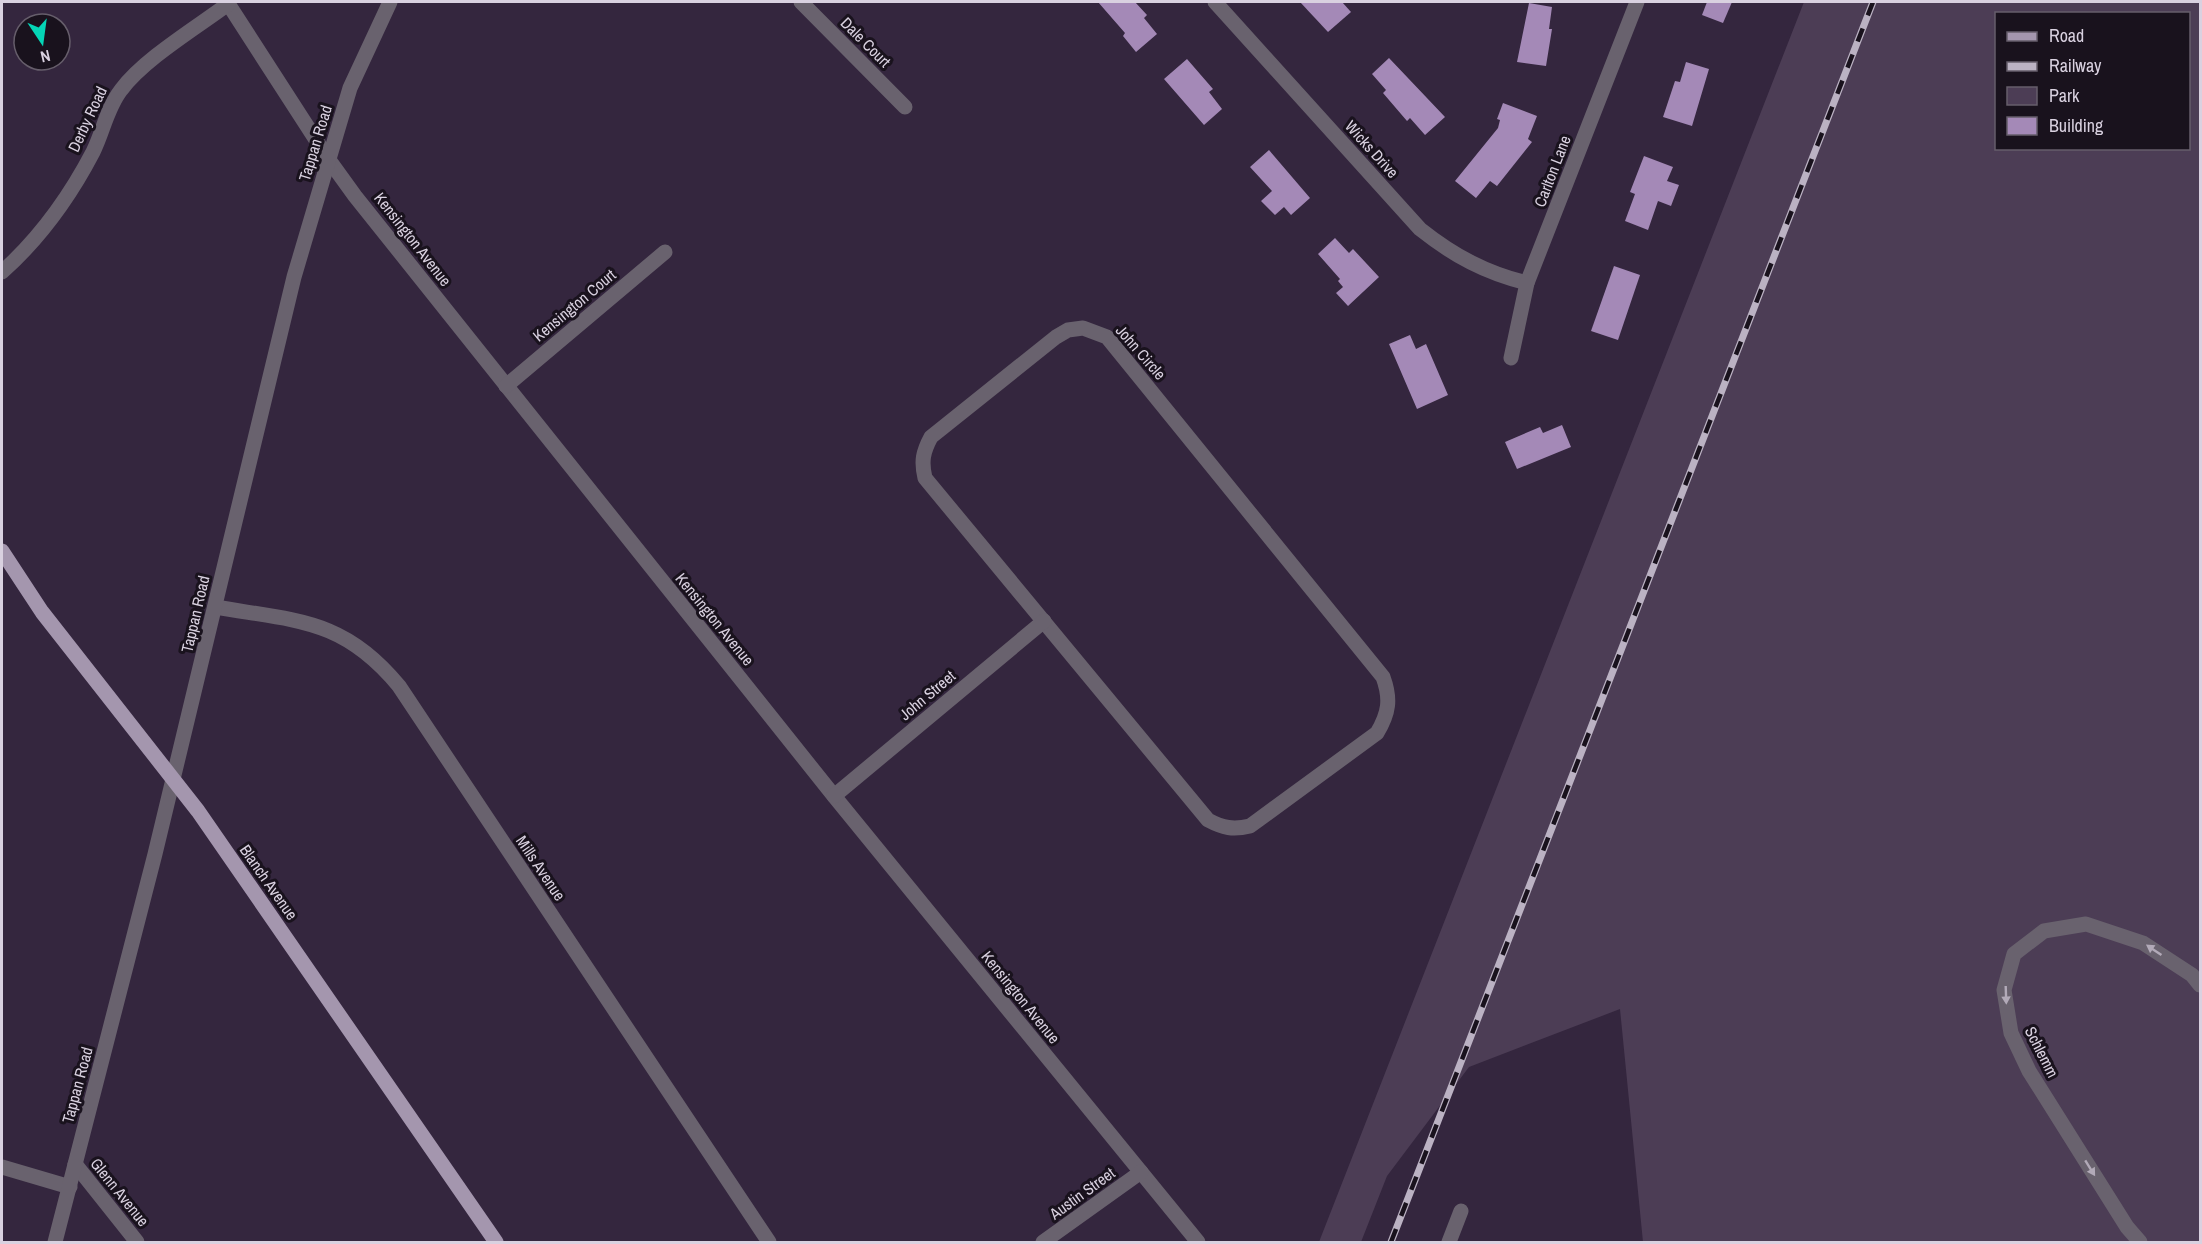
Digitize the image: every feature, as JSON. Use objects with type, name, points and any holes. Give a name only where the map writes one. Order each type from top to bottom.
[{"type":"main road","name":"Blanch Avenue","points":[[2,551],[42,612],[198,811],[496,1242]]},
{"type":"street","name":"Tappan Road","points":[[55,1242],[173,780],[294,277],[350,88],[390,2]]},
{"type":"street","name":"Dale Court","points":[[801,2],[905,107]]},
{"type":"street","name":"Wicks Drive","points":[[1215,2],[1420,230],[1471,265],[1527,283]]},
{"type":"street","name":"Carlton Lane","points":[[1511,358],[1527,283],[1637,2]]},
{"type":"street","name":"Kensington Avenue","points":[[227,3],[328,160],[834,796],[1198,1242]]},
{"type":"street","name":"Derby Road","points":[[2,272],[47,225],[71,192],[94,150],[119,92],[132,76],[227,3]]},
{"type":"street","name":"Kensington Court","points":[[506,386],[665,252]]},
{"type":"street","name":"John Circle","points":[[1083,328],[1107,337],[1383,677],[1388,692],[1389,706],[1385,720],[1377,733],[1250,826],[1235,829],[1221,827],[1208,820],[1044,621],[933,489],[925,478],[922,464],[924,449],[931,437],[1056,337],[1068,330],[1083,328]]},
{"type":"street","name":"Mills Avenue","points":[[215,607],[312,624],[338,633],[360,647],[380,664],[399,686],[769,1242]]},
{"type":"street","name":"John Street","points":[[834,796],[1044,621]]},
{"type":"street","name":"Schlemm","points":[[2140,1242],[2127,1227],[2030,1071],[2011,1033],[2004,990],[2014,954],[2044,931],[2086,924],[2143,942],[2192,975],[2200,985]]},
{"type":"street","name":"Glenn Avenue","points":[[75,1164],[137,1242]]},
{"type":"street","points":[[2,1167],[70,1187]]},
{"type":"street","name":"Austin Street","points":[[1043,1242],[1141,1172]]},
{"type":"street","points":[[1449,1242],[1461,1211]]},
{"type":"green space","points":[[1804,2],[2200,2],[2200,1242],[1643,1242],[1620,1009],[1469,1067],[1387,1176],[1361,1242],[1319,1242]]},
{"type":"building","points":[[1098,2],[1135,2],[1147,15],[1144,18],[1157,34],[1136,52],[1123,36],[1125,33]]},
{"type":"building","points":[[1300,2],[1342,2],[1351,12],[1328,32]]},
{"type":"building","points":[[1707,2],[1732,2],[1723,23],[1702,15]]},
{"type":"building","points":[[1529,3],[1552,7],[1549,29],[1552,29],[1546,66],[1517,62]]},
{"type":"building","points":[[1389,58],[1445,117],[1425,135],[1410,118],[1407,121],[1383,93],[1386,90],[1372,74]]},
{"type":"building","points":[[1187,59],[1213,89],[1209,92],[1222,109],[1204,125],[1164,79]]},
{"type":"building","points":[[1686,62],[1709,69],[1692,126],[1663,117],[1675,81],[1680,82]]},
{"type":"building","points":[[1503,103],[1537,116],[1528,139],[1532,142],[1497,186],[1490,181],[1476,198],[1455,181],[1498,128],[1500,120],[1497,119]]},
{"type":"building","points":[[1269,150],[1310,198],[1291,215],[1284,207],[1275,215],[1261,201],[1272,191],[1250,167]]},
{"type":"building","points":[[1644,156],[1673,167],[1667,181],[1679,185],[1671,206],[1658,201],[1648,230],[1625,221],[1635,194],[1630,192]]},
{"type":"building","points":[[1335,238],[1349,253],[1353,249],[1379,277],[1348,306],[1336,293],[1343,287],[1338,281],[1340,279],[1318,254]]},
{"type":"building","points":[[1614,266],[1640,275],[1618,340],[1591,331]]},
{"type":"building","points":[[1410,335],[1416,349],[1426,344],[1448,395],[1417,409],[1389,344]]},
{"type":"building","points":[[1562,425],[1571,447],[1517,469],[1505,442],[1540,427],[1543,433]]},
{"type":"railway","points":[[1391,1242],[1873,2]]}]
